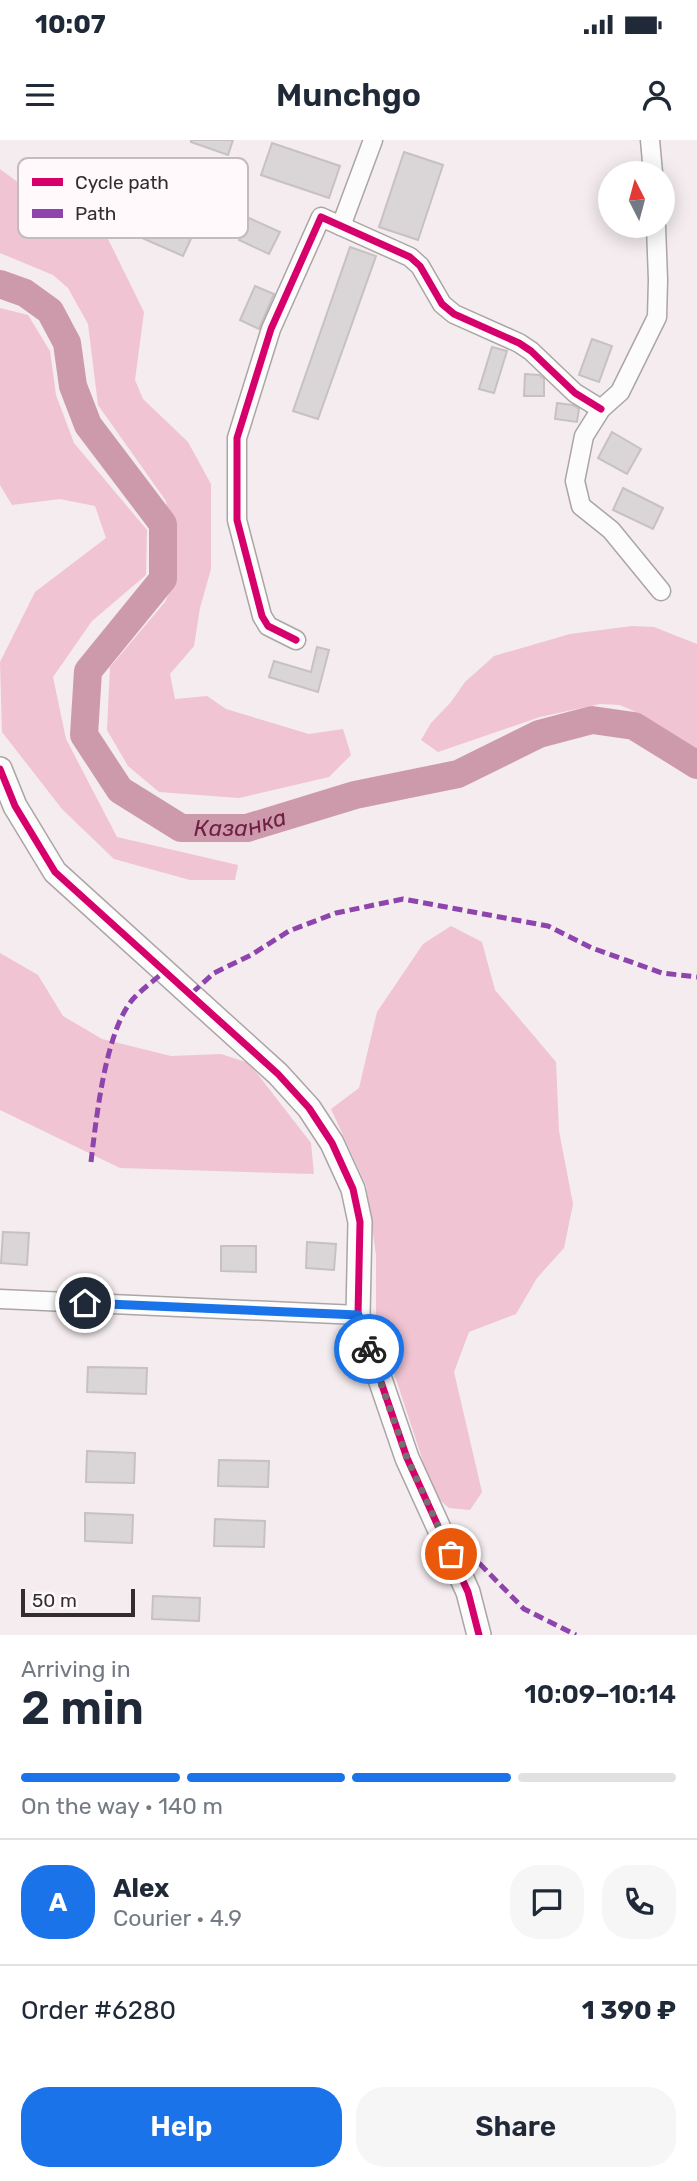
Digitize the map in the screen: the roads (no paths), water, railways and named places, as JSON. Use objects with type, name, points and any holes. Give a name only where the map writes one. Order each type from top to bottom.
[{"type":"street","points":[[341,226],[373,140]]},
{"type":"street","points":[[650,140],[652,161]]},
{"type":"street","points":[[296,640],[268,626],[262,616],[237,520],[237,438],[271,329],[321,217],[410,257],[420,266],[442,304],[454,314],[519,343],[575,393],[601,409]]},
{"type":"street","points":[[656,238],[657,317],[621,391],[601,409],[584,436],[575,481],[581,506],[611,530],[662,591]]},
{"type":"street","points":[[0,769],[15,806],[55,872],[278,1074],[309,1108],[332,1143],[353,1189],[360,1222],[358,1315],[407,1458],[468,1592],[479,1635]]},
{"type":"street","points":[[0,1299],[358,1315]]},
{"type":"waterway","name":"Казанка","points":[[0,284],[25,293],[50,311],[67,343],[73,386],[88,425],[163,524],[163,579],[88,671],[84,735],[120,790],[181,828],[247,828],[355,795],[458,774],[539,734],[592,720],[634,726],[697,765]]}]
